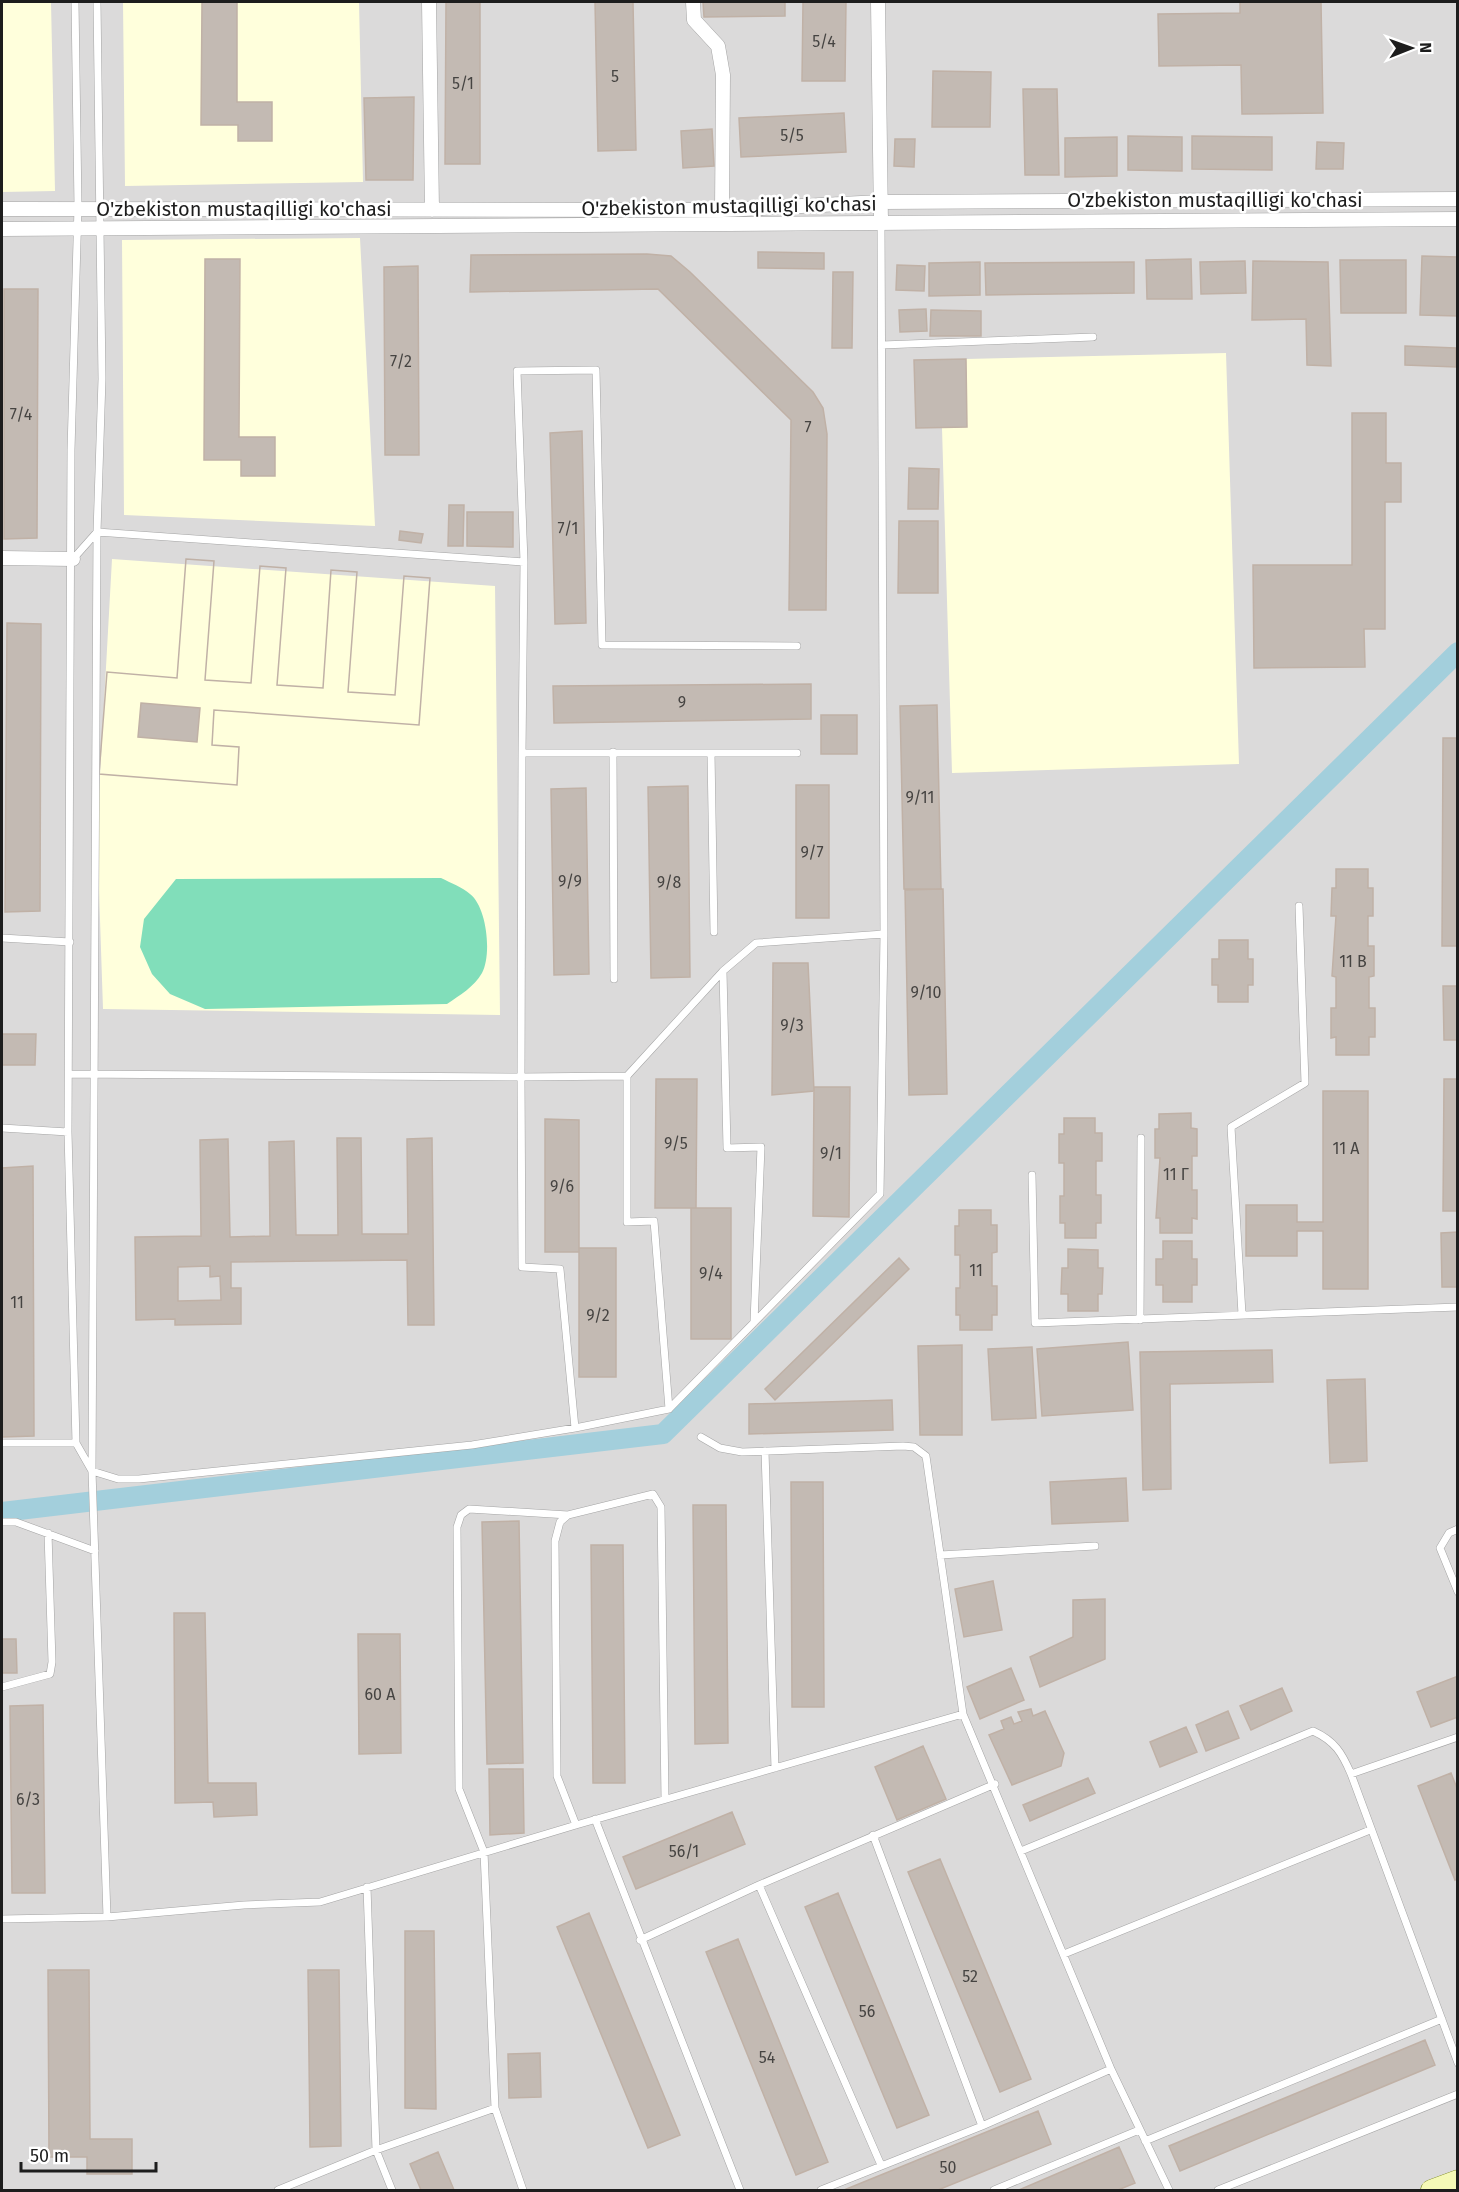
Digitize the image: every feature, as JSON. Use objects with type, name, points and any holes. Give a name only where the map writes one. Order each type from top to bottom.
[{"type":"main road","points":[[1431,2190],[1458,2180]]},
{"type":"street","points":[[429,2],[432,210]]},
{"type":"street","points":[[693,2],[694,20],[718,46],[723,75],[722,210]]},
{"type":"street","points":[[878,2],[881,223]]},
{"type":"street","name":"O'zbekiston mustaqilligi ko'chasi","points":[[2,209],[101,207],[722,210],[881,202],[1458,199]]},
{"type":"street","name":"O'zbekiston mustaqilligi ko'chasi","points":[[2,229],[1458,219]]},
{"type":"street","points":[[2,558],[73,559]]},
{"type":"lane","points":[[75,2],[78,207],[72,438],[68,1132],[76,1443],[92,1471],[118,1479],[139,1479],[472,1444],[575,1428],[669,1409],[880,1194],[884,934],[881,223]]},
{"type":"lane","points":[[97,2],[102,379],[97,532],[92,1471],[107,1917]]},
{"type":"lane","points":[[882,345],[1093,337]]},
{"type":"lane","points":[[575,1428],[560,1269],[522,1267],[524,562],[517,371],[596,370],[602,645],[796,646]]},
{"type":"lane","points":[[73,559],[97,532]]},
{"type":"lane","points":[[97,532],[524,562]]},
{"type":"lane","points":[[522,753],[797,753]]},
{"type":"lane","points":[[613,753],[614,979]]},
{"type":"lane","points":[[711,753],[714,932]]},
{"type":"lane","points":[[1242,1314],[1231,1128],[1305,1083],[1299,906]]},
{"type":"lane","points":[[669,1409],[654,1221],[627,1222],[627,1076],[723,970],[756,943],[884,934]]},
{"type":"lane","points":[[2,938],[69,942]]},
{"type":"lane","points":[[723,970],[727,1149],[761,1146],[754,1322]]},
{"type":"lane","points":[[70,1074],[627,1076]]},
{"type":"lane","points":[[2,1128],[68,1132]]},
{"type":"lane","points":[[1140,1320],[1141,1138]]},
{"type":"lane","points":[[1032,1175],[1035,1323],[1458,1307]]},
{"type":"lane","points":[[701,1437],[720,1449],[742,1452],[914,1447],[926,1456],[963,1714],[1111,2069],[1169,2190]]},
{"type":"lane","points":[[2,1443],[76,1443]]},
{"type":"lane","points":[[765,1451],[775,1768]]},
{"type":"lane","points":[[523,2190],[495,2108],[484,1852],[459,1789],[457,1527],[461,1515],[469,1509],[568,1515],[653,1494],[661,1507],[665,1799]]},
{"type":"lane","points":[[568,1515],[560,1522],[555,1540],[557,1776],[576,1825]]},
{"type":"lane","points":[[2,1522],[16,1522],[95,1551]]},
{"type":"lane","points":[[1458,1529],[1449,1533],[1440,1548],[1458,1592]]},
{"type":"lane","points":[[2,1687],[50,1674],[48,1533]]},
{"type":"lane","points":[[940,1555],[1095,1546]]},
{"type":"lane","points":[[2,1919],[107,1917],[244,1905],[320,1902],[595,1819],[963,1714]]},
{"type":"lane","points":[[1021,1851],[1313,1731],[1328,1738],[1340,1749],[1351,1774],[1458,2063]]},
{"type":"lane","points":[[1351,1774],[1458,1737]]},
{"type":"lane","points":[[640,1940],[759,1885],[994,1784]]},
{"type":"lane","points":[[595,1819],[640,1940],[740,2190]]},
{"type":"lane","points":[[1064,1954],[1370,1830]]},
{"type":"lane","points":[[873,1835],[982,2126]]},
{"type":"lane","points":[[759,1885],[881,2165]]},
{"type":"lane","points":[[367,1887],[376,2150],[392,2190]]},
{"type":"lane","points":[[1145,2141],[1442,2019]]},
{"type":"lane","points":[[820,2190],[982,2126],[1111,2069]]},
{"type":"lane","points":[[1218,2190],[1458,2094]]},
{"type":"lane","points":[[278,2190],[376,2150],[495,2108]]},
{"type":"lane","points":[[994,2190],[1139,2130]]},
{"type":"shaded area","points":[[2,2],[1457,2],[1457,2190],[2,2190]]},
{"type":"shaded area","points":[[2,2],[51,2],[55,191],[2,192]]},
{"type":"shaded area","points":[[123,2],[359,2],[363,182],[125,186]]},
{"type":"shaded area","points":[[360,238],[375,526],[124,515],[122,240]]},
{"type":"shaded area","points":[[1226,353],[1239,764],[952,773],[942,428],[967,427],[966,359]]},
{"type":"shaded area","points":[[112,559],[495,586],[500,1015],[103,1009],[97,830]]},
{"type":"green space","points":[[441,878],[464,889],[476,900],[484,920],[487,944],[485,965],[479,978],[447,1004],[205,1009],[170,994],[152,974],[140,947],[144,919],[176,879]]},
{"type":"building","points":[[202,2],[237,2],[237,102],[272,102],[272,141],[238,141],[238,125],[201,125]]},
{"type":"building","points":[[446,2],[480,2],[480,164],[445,164]]},
{"type":"building","points":[[595,2],[633,2],[636,150],[598,151]]},
{"type":"building","points":[[703,2],[785,2],[785,16],[704,17]]},
{"type":"building","points":[[803,2],[846,2],[845,81],[802,81]]},
{"type":"building","points":[[1240,2],[1321,2],[1323,113],[1242,114],[1241,65],[1159,66],[1158,14],[1240,13]]},
{"type":"building","points":[[933,71],[991,72],[990,127],[932,127]]},
{"type":"building","points":[[1023,89],[1057,89],[1059,175],[1025,175]]},
{"type":"building","points":[[414,97],[413,180],[366,180],[364,98]]},
{"type":"building","points":[[844,113],[846,152],[741,157],[739,118]]},
{"type":"building","points":[[712,129],[714,166],[683,168],[681,131]]},
{"type":"building","points":[[1128,136],[1182,137],[1182,171],[1128,170]]},
{"type":"building","points":[[1192,136],[1272,137],[1272,170],[1192,169]]},
{"type":"building","points":[[1117,137],[1117,176],[1065,177],[1065,138]]},
{"type":"building","points":[[895,139],[915,139],[914,167],[894,166]]},
{"type":"building","points":[[1317,142],[1344,143],[1343,169],[1316,169]]},
{"type":"building","points":[[758,252],[824,253],[824,269],[758,268]]},
{"type":"building","points":[[647,254],[671,256],[690,272],[813,392],[823,408],[827,434],[826,610],[789,610],[791,420],[658,289],[470,292],[471,255]]},
{"type":"building","points":[[1422,256],[1458,257],[1458,316],[1420,315]]},
{"type":"building","points":[[205,259],[240,259],[239,437],[275,437],[275,476],[241,476],[241,460],[204,460]]},
{"type":"building","points":[[1191,259],[1192,299],[1147,299],[1146,260]]},
{"type":"building","points":[[1340,260],[1406,260],[1406,313],[1341,313]]},
{"type":"building","points":[[1245,261],[1246,293],[1201,294],[1200,262]]},
{"type":"building","points":[[1253,261],[1328,262],[1331,366],[1307,365],[1306,319],[1252,320]]},
{"type":"building","points":[[980,262],[980,295],[929,296],[929,263]]},
{"type":"building","points":[[1134,262],[1134,293],[986,295],[985,263]]},
{"type":"building","points":[[897,265],[925,266],[924,291],[896,290]]},
{"type":"building","points":[[418,266],[419,455],[385,455],[384,267]]},
{"type":"building","points":[[833,272],[853,272],[852,348],[832,348]]},
{"type":"building","points":[[4,289],[38,289],[37,538],[4,539]]},
{"type":"building","points":[[926,309],[927,331],[900,332],[899,310]]},
{"type":"building","points":[[931,310],[981,311],[981,336],[930,336]]},
{"type":"building","points":[[1405,346],[1456,348],[1456,367],[1405,365]]},
{"type":"building","points":[[966,359],[967,427],[916,428],[914,360]]},
{"type":"building","points":[[1352,413],[1386,413],[1386,463],[1401,463],[1401,502],[1385,502],[1385,629],[1364,629],[1365,667],[1254,668],[1253,565],[1352,565]]},
{"type":"building","points":[[582,431],[586,623],[555,624],[550,433]]},
{"type":"building","points":[[909,468],[939,469],[938,509],[908,509]]},
{"type":"building","points":[[449,505],[464,505],[463,546],[448,546]]},
{"type":"building","points":[[467,512],[513,512],[513,547],[467,546]]},
{"type":"building","points":[[899,521],[938,521],[938,593],[898,593]]},
{"type":"building","points":[[400,531],[423,534],[421,543],[399,540]]},
{"type":"building","points":[[186,559],[214,561],[205,680],[251,683],[260,566],[286,568],[277,685],[323,688],[331,570],[357,572],[348,692],[395,695],[404,576],[430,578],[419,725],[214,710],[212,745],[239,747],[237,785],[99,774],[107,672],[177,678]],"holes":[[[141,703],[200,708],[197,742],[138,737]]]},
{"type":"building","points":[[186,559],[214,561],[205,680],[251,683],[260,566],[286,568],[277,685],[323,688],[331,570],[357,572],[348,692],[395,695],[404,576],[430,578],[419,725],[214,710],[212,745],[239,747],[237,785],[99,774],[107,672],[177,678]]},
{"type":"building","points":[[7,623],[41,624],[40,911],[5,912]]},
{"type":"building","points":[[811,684],[811,719],[554,723],[553,686]]},
{"type":"building","points":[[937,705],[941,889],[904,889],[900,706]]},
{"type":"building","points":[[821,715],[857,715],[857,754],[821,754]]},
{"type":"building","points":[[1443,738],[1458,738],[1458,946],[1442,946]]},
{"type":"building","points":[[796,785],[829,785],[829,918],[796,918]]},
{"type":"building","points":[[688,786],[690,977],[651,978],[648,787]]},
{"type":"building","points":[[586,788],[589,974],[554,975],[551,789]]},
{"type":"building","points":[[1336,869],[1368,869],[1368,888],[1373,888],[1373,916],[1368,916],[1368,946],[1374,946],[1374,976],[1369,977],[1369,1008],[1375,1008],[1375,1037],[1369,1037],[1369,1055],[1336,1055],[1336,1037],[1331,1038],[1331,1008],[1336,1008],[1336,977],[1332,976],[1336,916],[1331,916],[1332,888],[1336,888]]},
{"type":"building","points":[[943,889],[947,1094],[909,1095],[905,890]]},
{"type":"building","points":[[1219,940],[1248,940],[1248,959],[1253,959],[1253,985],[1248,985],[1248,1002],[1218,1002],[1218,985],[1212,985],[1212,959],[1219,959]]},
{"type":"building","points":[[773,963],[808,963],[814,1091],[772,1095]]},
{"type":"building","points":[[1443,986],[1458,986],[1458,1040],[1444,1040]]},
{"type":"building","points":[[2,1034],[36,1034],[35,1065],[2,1065]]},
{"type":"building","points":[[656,1079],[697,1079],[696,1208],[655,1208]]},
{"type":"building","points":[[1444,1079],[1458,1079],[1458,1211],[1443,1211]]},
{"type":"building","points":[[814,1087],[850,1087],[849,1217],[813,1216]]},
{"type":"building","points":[[1323,1091],[1368,1091],[1368,1289],[1323,1289],[1323,1231],[1297,1231],[1297,1256],[1246,1256],[1246,1205],[1297,1205],[1297,1222],[1323,1222]]},
{"type":"building","points":[[1191,1113],[1191,1128],[1197,1129],[1197,1156],[1192,1156],[1192,1190],[1197,1190],[1197,1219],[1192,1218],[1192,1233],[1160,1233],[1160,1218],[1156,1218],[1160,1158],[1155,1158],[1155,1129],[1159,1129],[1159,1114]]},
{"type":"building","points":[[1064,1118],[1095,1118],[1095,1133],[1102,1133],[1102,1161],[1096,1161],[1096,1195],[1101,1195],[1101,1223],[1096,1223],[1096,1238],[1065,1238],[1065,1223],[1060,1223],[1060,1196],[1064,1196],[1064,1163],[1059,1163],[1059,1134],[1064,1134]]},
{"type":"building","points":[[545,1119],[579,1120],[579,1252],[545,1252]]},
{"type":"building","points":[[337,1138],[361,1138],[362,1234],[408,1234],[407,1139],[432,1138],[434,1325],[408,1325],[407,1260],[231,1262],[231,1288],[241,1288],[241,1324],[175,1325],[175,1319],[136,1320],[135,1237],[201,1236],[200,1140],[228,1139],[230,1237],[270,1236],[269,1142],[294,1141],[296,1235],[338,1235]],"holes":[[[210,1266],[210,1277],[220,1276],[221,1300],[178,1301],[178,1267]]]},
{"type":"building","points":[[33,1166],[34,1436],[2,1437],[2,1168]]},
{"type":"building","points":[[691,1208],[731,1208],[731,1339],[691,1339]]},
{"type":"building","points":[[959,1210],[991,1210],[991,1225],[997,1225],[997,1252],[992,1253],[992,1286],[997,1286],[997,1315],[992,1315],[992,1330],[960,1330],[960,1315],[956,1315],[956,1288],[960,1288],[960,1255],[955,1255],[955,1226],[959,1226]]},
{"type":"building","points":[[1458,1232],[1458,1287],[1442,1287],[1441,1233]]},
{"type":"building","points":[[1163,1241],[1192,1241],[1192,1259],[1197,1259],[1197,1285],[1192,1285],[1192,1302],[1163,1302],[1163,1285],[1156,1285],[1156,1259],[1163,1259]]},
{"type":"building","points":[[579,1248],[616,1248],[616,1377],[579,1377]]},
{"type":"building","points":[[1068,1249],[1098,1250],[1098,1268],[1103,1268],[1102,1294],[1098,1294],[1098,1311],[1068,1311],[1068,1294],[1061,1294],[1062,1268],[1068,1268]]},
{"type":"building","points":[[899,1258],[909,1269],[775,1400],[765,1389]]},
{"type":"building","points":[[1128,1342],[1133,1410],[1042,1416],[1037,1349]]},
{"type":"building","points":[[962,1345],[962,1435],[920,1435],[918,1346]]},
{"type":"building","points":[[1032,1347],[1036,1418],[992,1420],[988,1349]]},
{"type":"building","points":[[1272,1350],[1273,1382],[1170,1384],[1171,1489],[1143,1490],[1140,1352]]},
{"type":"building","points":[[1365,1379],[1367,1461],[1330,1463],[1327,1380]]},
{"type":"building","points":[[892,1400],[893,1430],[749,1434],[749,1404]]},
{"type":"building","points":[[1126,1478],[1128,1521],[1052,1524],[1050,1482]]},
{"type":"building","points":[[791,1482],[823,1482],[824,1707],[792,1707]]},
{"type":"building","points":[[693,1505],[726,1505],[728,1743],[695,1744]]},
{"type":"building","points":[[519,1521],[523,1763],[487,1764],[482,1522]]},
{"type":"building","points":[[591,1545],[623,1545],[625,1783],[593,1783]]},
{"type":"building","points":[[993,1581],[1002,1630],[964,1637],[955,1589]]},
{"type":"building","points":[[1105,1599],[1105,1659],[1040,1687],[1030,1657],[1073,1637],[1073,1600]]},
{"type":"building","points":[[174,1613],[205,1613],[208,1783],[256,1783],[257,1815],[214,1817],[213,1802],[175,1803]]},
{"type":"building","points":[[358,1634],[400,1634],[401,1753],[359,1754]]},
{"type":"building","points":[[2,1639],[16,1639],[17,1673],[2,1673]]},
{"type":"building","points":[[1011,1668],[1024,1700],[980,1719],[967,1687]]},
{"type":"building","points":[[1458,1676],[1458,1717],[1431,1727],[1417,1692]]},
{"type":"building","points":[[1282,1688],[1292,1711],[1251,1730],[1240,1706]]},
{"type":"building","points":[[43,1705],[45,1893],[12,1893],[10,1706]]},
{"type":"building","points":[[1031,1709],[1033,1716],[1045,1711],[1064,1753],[1061,1766],[1012,1785],[989,1735],[1004,1729],[1001,1721],[1011,1717],[1014,1724],[1022,1721],[1018,1712]]},
{"type":"building","points":[[1228,1711],[1239,1738],[1206,1751],[1196,1725]]},
{"type":"building","points":[[1186,1727],[1197,1752],[1160,1767],[1150,1742]]},
{"type":"building","points":[[923,1746],[946,1799],[897,1820],[875,1767]]},
{"type":"building","points":[[489,1769],[523,1769],[524,1833],[490,1835]]},
{"type":"building","points":[[1451,1773],[1458,1791],[1458,1878],[1455,1880],[1418,1786]]},
{"type":"building","points":[[1088,1778],[1095,1793],[1030,1821],[1023,1805]]},
{"type":"building","points":[[732,1812],[745,1844],[636,1889],[623,1857]]},
{"type":"building","points":[[940,1859],[1031,2079],[1000,2092],[908,1872]]},
{"type":"building","points":[[838,1893],[929,2115],[897,2128],[805,1907]]},
{"type":"building","points":[[589,1913],[680,2135],[648,2148],[557,1927]]},
{"type":"building","points":[[405,1931],[434,1931],[436,2109],[405,2108]]},
{"type":"building","points":[[738,1939],[828,2162],[796,2175],[706,1952]]},
{"type":"building","points":[[48,1970],[89,1970],[90,2139],[132,2139],[132,2174],[87,2174],[87,2157],[49,2157]]},
{"type":"building","points":[[308,1970],[339,1970],[341,2146],[310,2147]]},
{"type":"building","points":[[1425,2040],[1435,2065],[1180,2171],[1169,2146]]},
{"type":"building","points":[[540,2053],[541,2097],[509,2098],[508,2054]]},
{"type":"building","points":[[1038,2111],[1051,2144],[938,2190],[844,2190]]},
{"type":"building","points":[[1119,2147],[1135,2183],[1118,2190],[1019,2190]]},
{"type":"building","points":[[438,2152],[454,2190],[421,2190],[410,2164]]},
{"type":"waterway","points":[[2,1512],[663,1434],[1458,652]]}]
